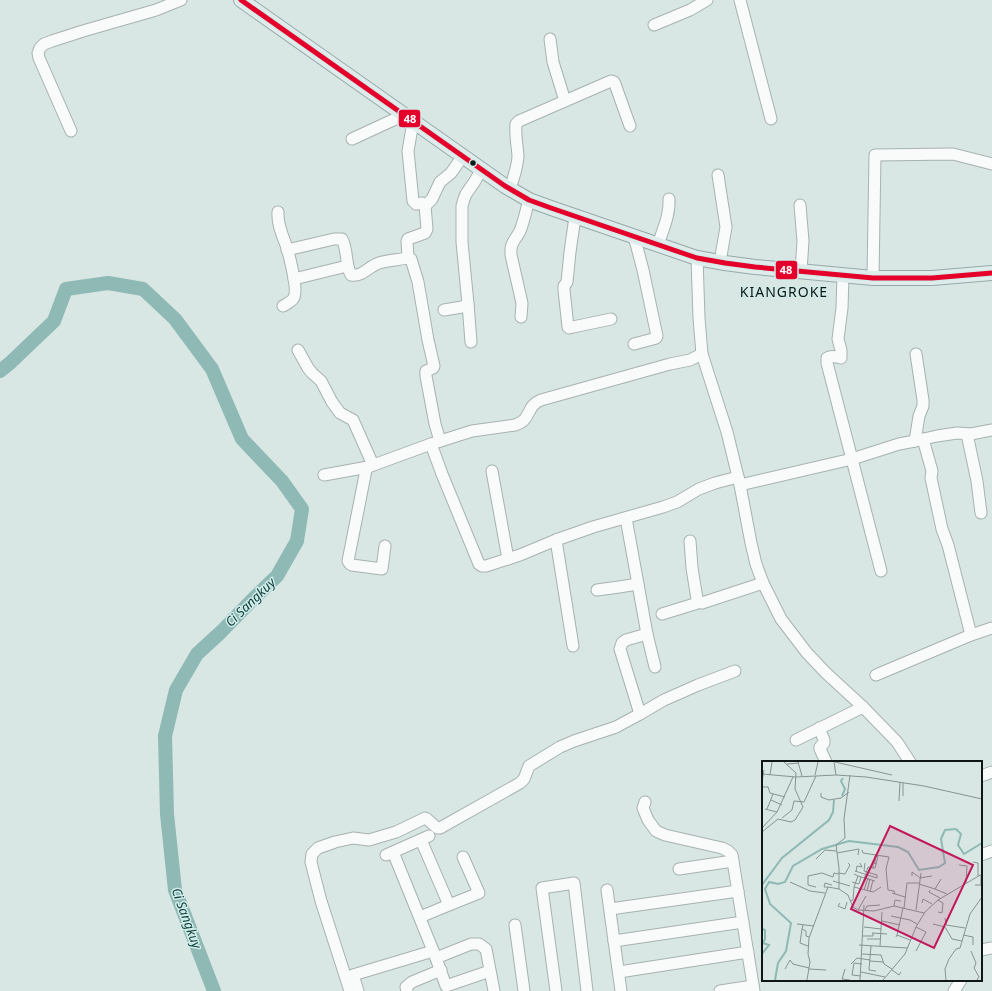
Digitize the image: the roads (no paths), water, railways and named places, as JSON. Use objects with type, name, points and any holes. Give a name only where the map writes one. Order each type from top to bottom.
[{"type":"main road","points":[[241,0],[510,189],[529,200],[575,217],[697,258],[755,267],[872,278],[932,278],[992,273]]},
{"type":"street","points":[[71,131],[39,58],[38,53],[40,48],[44,44],[52,41],[156,10],[182,0]]},
{"type":"street","points":[[654,25],[690,10],[706,0]]},
{"type":"street","points":[[740,0],[771,119]]},
{"type":"street","points":[[550,39],[553,62],[566,101]]},
{"type":"street","points":[[510,189],[518,157],[515,128],[516,124],[521,120],[611,81],[614,82],[624,105],[630,126]]},
{"type":"street","points":[[352,139],[409,119],[408,151],[413,201],[416,204],[422,203],[425,206]]},
{"type":"street","points":[[872,278],[875,154],[954,154],[992,164]]},
{"type":"street","points":[[463,156],[451,173],[440,182],[432,199],[425,206],[427,232],[408,239],[407,241],[408,258],[412,262],[418,282],[428,340],[433,358],[434,367],[427,370],[426,376],[442,474],[482,566],[508,559],[593,527],[677,502],[699,489],[715,483],[739,481],[852,459],[899,444],[937,436],[957,433],[971,434],[992,430]]},
{"type":"street","points":[[471,342],[462,242],[462,206],[466,194],[481,170]]},
{"type":"street","points":[[718,176],[726,227],[720,262]]},
{"type":"street","points":[[658,245],[668,216],[669,199]]},
{"type":"street","points":[[521,317],[522,303],[511,255],[511,248],[520,231],[529,200]]},
{"type":"street","points":[[800,205],[803,241],[801,271]]},
{"type":"street","points":[[278,212],[277,219],[288,250],[296,293],[292,301],[283,306]]},
{"type":"street","points":[[575,217],[567,282],[564,286],[568,326],[573,328],[611,319]]},
{"type":"street","points":[[634,236],[657,336],[656,338],[634,344]]},
{"type":"street","points":[[288,250],[334,239],[342,239],[349,273],[353,276],[368,270],[378,263],[408,258]]},
{"type":"street","points":[[697,258],[702,354],[727,432],[739,481],[756,564],[763,583],[781,619],[807,653],[897,742],[909,761]]},
{"type":"street","points":[[294,278],[347,266]]},
{"type":"street","points":[[843,275],[842,308],[838,339],[841,350],[840,358],[832,356],[829,357],[827,358],[827,363],[881,571]]},
{"type":"street","points":[[444,310],[462,307],[468,304]]},
{"type":"street","points":[[298,350],[308,368],[321,381],[332,402],[340,413],[353,420],[371,466]]},
{"type":"street","points":[[324,475],[371,466],[472,431],[515,425],[521,423],[531,406],[541,400],[665,365],[690,360],[702,354]]},
{"type":"street","points":[[916,354],[923,406],[919,416],[919,440],[932,471],[931,478],[942,529],[948,545],[971,635]]},
{"type":"street","points":[[967,434],[981,513]]},
{"type":"street","points":[[371,466],[366,470],[348,561],[352,565],[382,569],[385,546]]},
{"type":"street","points":[[492,471],[508,559]]},
{"type":"street","points":[[626,518],[647,634],[655,667]]},
{"type":"street","points":[[556,540],[573,646]]},
{"type":"street","points":[[690,541],[692,568],[697,599],[701,602]]},
{"type":"street","points":[[662,614],[701,602],[702,603],[763,583]]},
{"type":"street","points":[[597,590],[638,584]]},
{"type":"street","points":[[876,675],[971,635],[992,628]]},
{"type":"street","points":[[640,714],[620,649],[626,640],[647,634]]},
{"type":"street","points":[[350,991],[311,862],[312,854],[318,848],[353,838],[369,840],[396,832],[425,818],[437,828],[440,828],[520,783],[524,779],[529,766],[574,740],[616,727],[670,697],[734,672]]},
{"type":"street","points":[[796,740],[863,707]]},
{"type":"street","points":[[819,728],[824,740],[824,743],[820,749],[826,761]]},
{"type":"street","points":[[982,776],[992,772]]},
{"type":"street","points":[[645,802],[643,808],[648,820],[656,831],[665,835],[722,848],[732,855],[754,989],[720,991]]},
{"type":"street","points":[[449,905],[425,838],[390,853],[420,917],[446,986],[490,971]]},
{"type":"street","points":[[982,855],[992,851]]},
{"type":"street","points":[[420,917],[479,893],[463,857]]},
{"type":"street","points":[[679,869],[734,861]]},
{"type":"street","points":[[556,991],[542,888],[574,883],[587,991]]},
{"type":"street","points":[[607,890],[622,991]]},
{"type":"street","points":[[610,909],[738,891]]},
{"type":"street","points":[[614,941],[743,922]]},
{"type":"street","points":[[515,925],[524,991]]},
{"type":"street","points":[[358,991],[353,975],[435,955],[470,944],[479,944],[486,949],[494,991]]},
{"type":"street","points":[[982,950],[992,948]]},
{"type":"street","points":[[619,972],[748,952]]},
{"type":"street","points":[[407,991],[406,986],[412,982],[440,970]]},
{"type":"street","points":[[954,991],[960,981]]},
{"type":"waterway","name":"Ci Sangkuy","points":[[0,371],[54,321],[66,289],[108,283],[143,289],[175,319],[212,369],[242,439],[282,481],[302,509],[297,541],[277,576],[197,654],[176,690],[165,736],[167,814],[175,890],[214,991]]},
{"type":"district","name":"KIANGROKE","points":[[784,291]]}]
